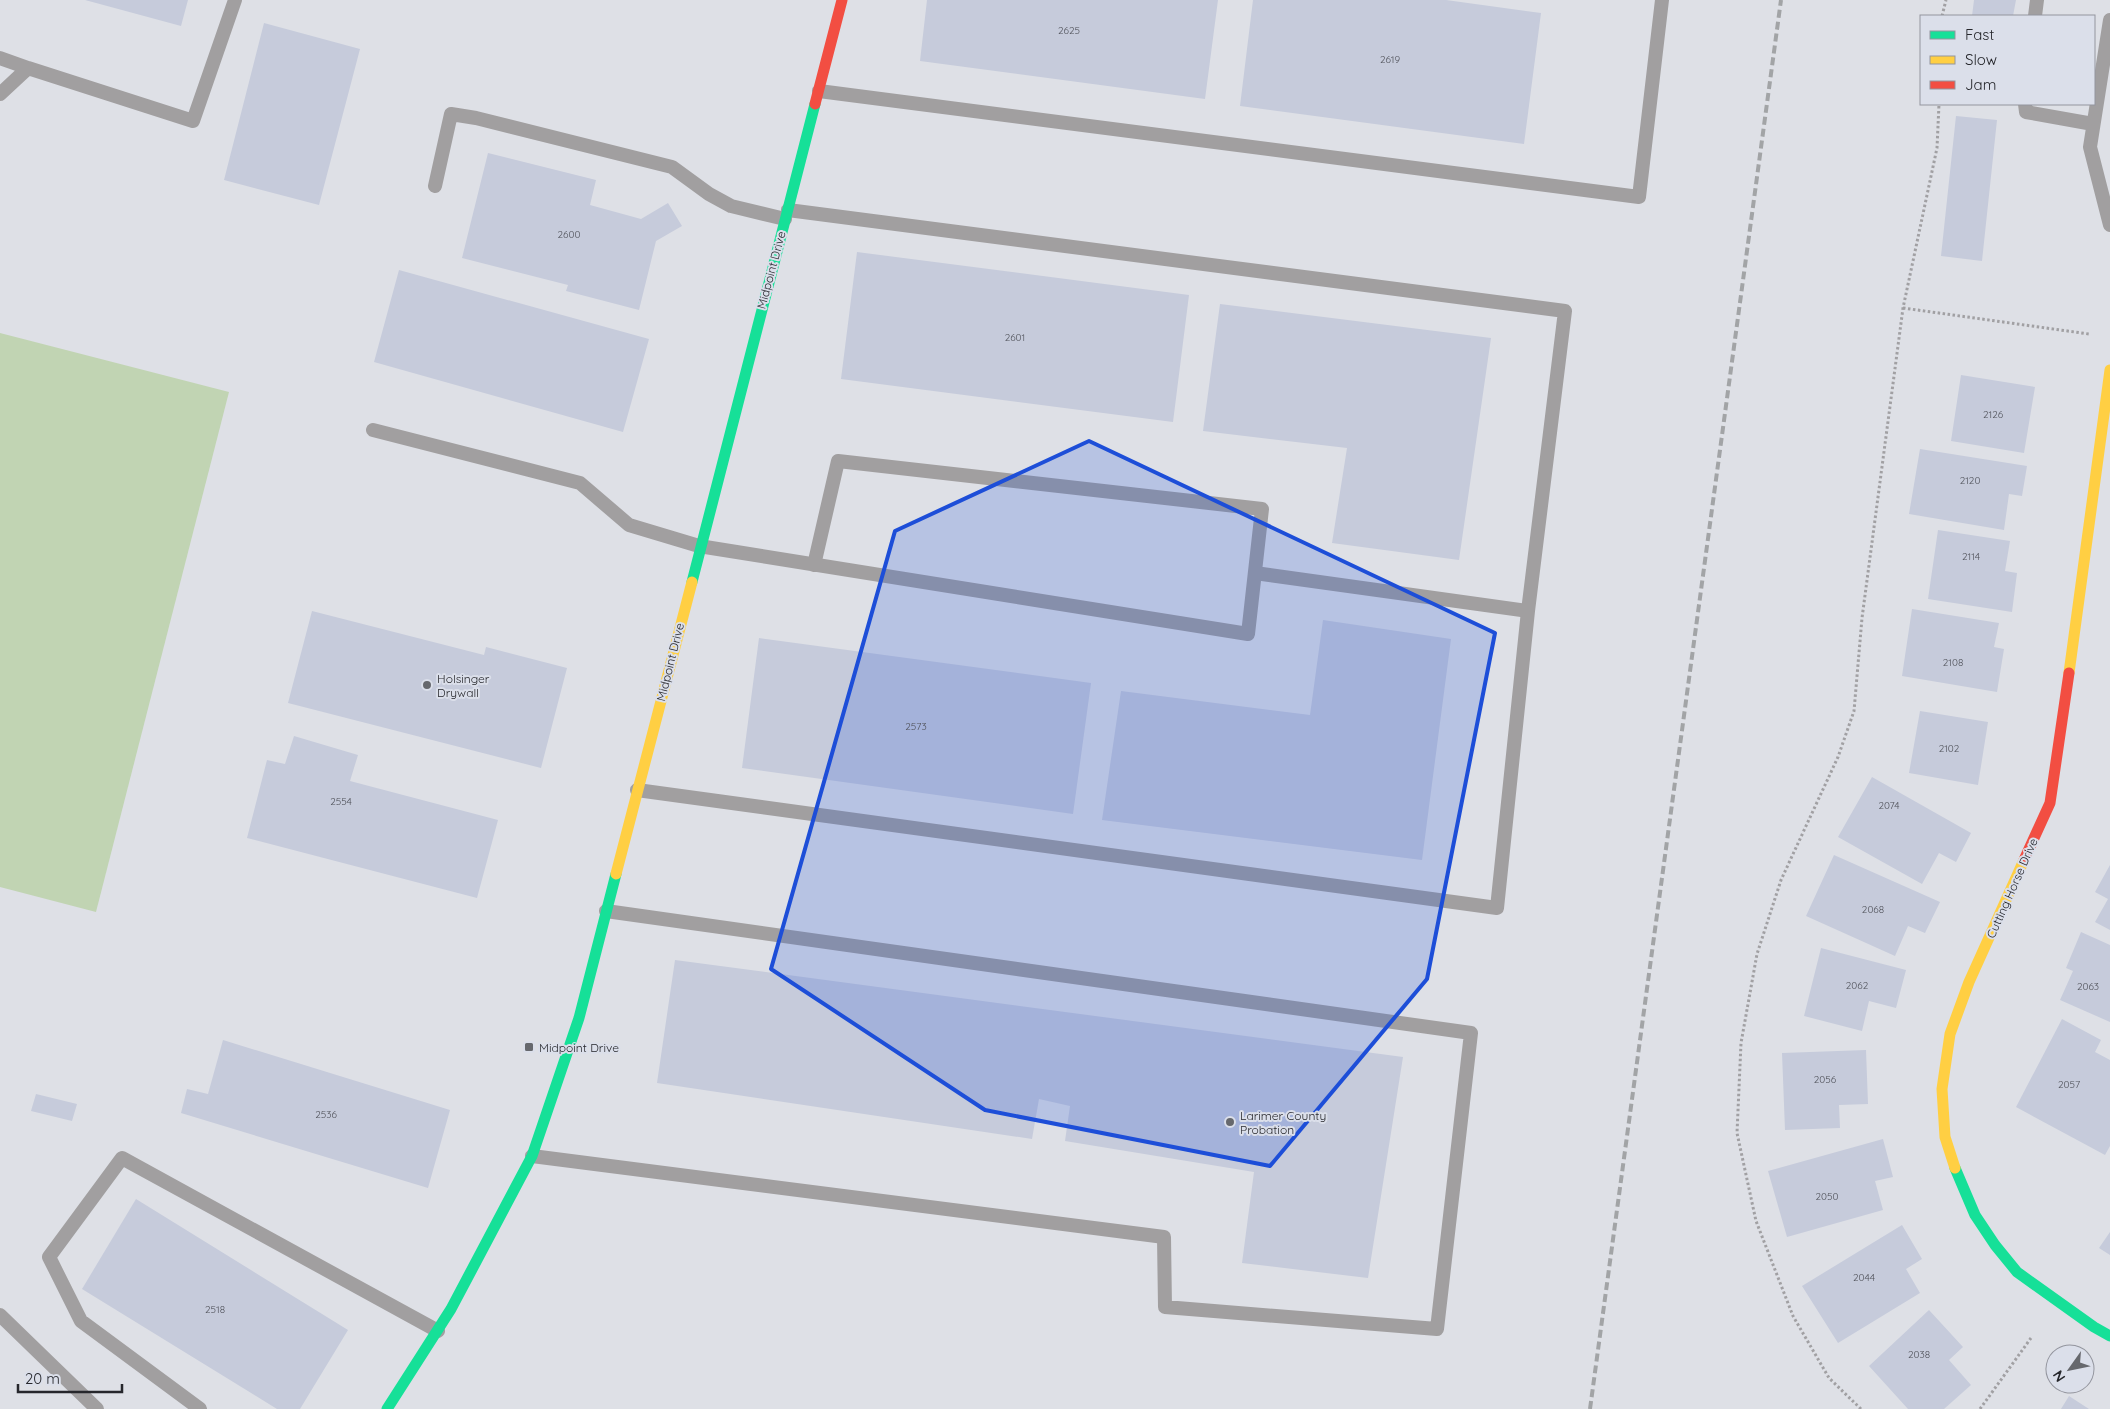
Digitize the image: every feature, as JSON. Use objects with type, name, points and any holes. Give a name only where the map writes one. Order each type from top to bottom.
[{"type":"street","name":"Midpoint Drive","points":[[387,1409],[451,1309],[532,1156],[579,1018],[699,546],[842,0]]},
{"type":"street","name":"Cutting Horse Drive","points":[[2110,370],[2058,759],[2050,803],[1962,999],[1950,1034],[1942,1089],[1945,1137],[1958,1178],[1975,1214],[1995,1245],[2017,1272],[2094,1327],[2110,1336]]},
{"type":"lane","points":[[0,58],[192,121],[235,0]]},
{"type":"lane","points":[[819,90],[1639,197],[1662,0]]},
{"type":"lane","points":[[2035,15],[2037,0]]},
{"type":"lane","points":[[2110,20],[2090,147],[2110,225]]},
{"type":"lane","points":[[0,94],[28,68]]},
{"type":"lane","points":[[2024,105],[2026,112],[2093,124]]},
{"type":"lane","points":[[435,186],[451,114],[476,118],[672,168],[709,194],[731,206],[786,215],[1565,311],[1528,611],[1497,908],[637,790]]},
{"type":"lane","points":[[373,430],[580,483],[629,525],[699,546],[814,565],[1248,634],[1262,509],[838,461],[814,565]]},
{"type":"lane","points":[[1255,572],[1528,611]]},
{"type":"lane","points":[[532,1156],[1164,1237],[1166,1307],[1437,1329],[1470,1033],[606,911]]},
{"type":"lane","points":[[200,1409],[81,1321],[49,1257],[122,1158],[438,1331]]},
{"type":"lane","points":[[0,1315],[97,1409]]},
{"type":"path","points":[[1942,15],[1946,0]]},
{"type":"path","points":[[1861,1409],[1829,1378],[1793,1316],[1756,1221],[1738,1133],[1740,1043],[1757,954],[1781,880],[1838,757],[1854,710],[1862,618],[1903,308],[1937,148],[1939,105]]},
{"type":"path","points":[[1903,308],[2089,334]]},
{"type":"path","points":[[1980,1409],[2031,1338]]},
{"type":"highlighted area","points":[[1089,441],[1495,633],[1427,979],[1270,1166],[985,1110],[771,969],[895,531]]},
{"type":"green space","points":[[0,333],[229,392],[96,912],[0,887]]},
{"type":"building","points":[[85,0],[188,0],[181,26]]},
{"type":"building","points":[[927,0],[1218,0],[1205,99],[920,61]]},
{"type":"building","points":[[1253,0],[1446,0],[1541,13],[1524,144],[1240,106]]},
{"type":"building","points":[[1974,0],[2016,0],[2013,15],[1972,15]]},
{"type":"building","points":[[264,23],[360,49],[319,205],[224,180]]},
{"type":"building","points":[[1956,116],[1997,120],[1982,261],[1941,256]]},
{"type":"building","points":[[488,153],[596,180],[590,205],[641,219],[668,203],[682,226],[656,241],[639,310],[566,291],[568,285],[462,258]]},
{"type":"building","points":[[857,252],[1189,295],[1173,422],[841,379]]},
{"type":"building","points":[[399,270],[649,339],[623,432],[374,362]]},
{"type":"building","points":[[1220,304],[1491,338],[1459,560],[1332,543],[1347,448],[1203,431]]},
{"type":"building","points":[[1961,375],[2035,387],[2024,453],[1951,441]]},
{"type":"building","points":[[1920,449],[2027,466],[2022,496],[2009,494],[2004,530],[1909,514]]},
{"type":"building","points":[[1938,530],[2010,541],[2005,571],[2017,573],[2012,612],[1928,599]]},
{"type":"building","points":[[1912,609],[1999,623],[1994,647],[2004,649],[1997,692],[1902,676]]},
{"type":"building","name":"Holsinger Drywall","points":[[312,611],[484,655],[486,647],[567,668],[541,768],[288,703]]},
{"type":"building","points":[[1323,620],[1451,639],[1422,860],[1102,820],[1121,691],[1310,715]]},
{"type":"building","points":[[759,638],[1091,683],[1073,814],[742,768]]},
{"type":"building","points":[[1920,711],[1988,722],[1978,785],[1909,773]]},
{"type":"building","points":[[294,736],[358,755],[350,781],[498,820],[477,898],[247,838],[267,760],[285,764]]},
{"type":"building","points":[[1872,777],[1971,833],[1956,862],[1939,853],[1922,884],[1838,837]]},
{"type":"building","points":[[1834,855],[1940,902],[1925,933],[1908,926],[1895,956],[1806,916]]},
{"type":"building","points":[[2110,865],[2110,930],[2095,922],[2108,899],[2095,892]]},
{"type":"building","points":[[2081,932],[2110,945],[2110,1022],[2060,1000],[2073,971],[2066,968]]},
{"type":"building","points":[[1821,948],[1906,970],[1896,1008],[1869,1001],[1862,1031],[1804,1016]]},
{"type":"building","name":"Larimer County Probation","points":[[675,960],[1403,1057],[1368,1278],[1242,1263],[1254,1172],[1065,1141],[1070,1106],[1039,1099],[1032,1139],[657,1083]]},
{"type":"building","points":[[2062,1019],[2101,1040],[2095,1052],[2110,1060],[2110,1146],[2105,1155],[2016,1107]]},
{"type":"building","points":[[223,1040],[450,1110],[428,1188],[181,1113],[187,1089],[208,1094]]},
{"type":"building","points":[[1866,1050],[1868,1104],[1839,1105],[1840,1128],[1785,1130],[1782,1053]]},
{"type":"building","points":[[36,1094],[77,1104],[72,1121],[31,1111]]},
{"type":"building","points":[[1883,1139],[1893,1177],[1875,1181],[1883,1210],[1787,1237],[1768,1171]]},
{"type":"building","points":[[136,1199],[348,1330],[300,1409],[277,1409],[82,1289]]},
{"type":"building","points":[[1902,1225],[1922,1259],[1906,1269],[1920,1293],[1838,1343],[1802,1286]]},
{"type":"building","points":[[2110,1232],[2110,1255],[2099,1248]]},
{"type":"building","points":[[1929,1310],[1963,1347],[1949,1360],[1971,1385],[1944,1409],[1908,1409],[1869,1366]]},
{"type":"building","points":[[2069,1396],[2089,1409],[2061,1409]]},
{"type":"railway","points":[[1590,1409],[1781,0]]},
{"type":"traffic: fast","points":[[692,582],[815,104]]},
{"type":"traffic: fast","points":[[387,1409],[451,1309],[532,1156],[579,1018],[616,874]]},
{"type":"traffic: fast","points":[[1955,1168],[1975,1215],[1995,1245],[2017,1272],[2094,1327],[2110,1336]]},
{"type":"traffic: slow","points":[[2069,673],[2110,370]]},
{"type":"traffic: slow","points":[[616,874],[692,582]]},
{"type":"traffic: slow","points":[[1955,1168],[1945,1137],[1942,1089],[1950,1034],[1969,982],[2024,860]]},
{"type":"traffic: jam","points":[[815,104],[842,0]]},
{"type":"traffic: jam","points":[[2024,860],[2050,803],[2069,673]]},
{"type":"place","name":"Holsinger Drywall","points":[[427,685]]},
{"type":"place","name":"Midpoint Drive","points":[[529,1047]]},
{"type":"place","name":"Larimer County Probation","points":[[1230,1122]]}]
